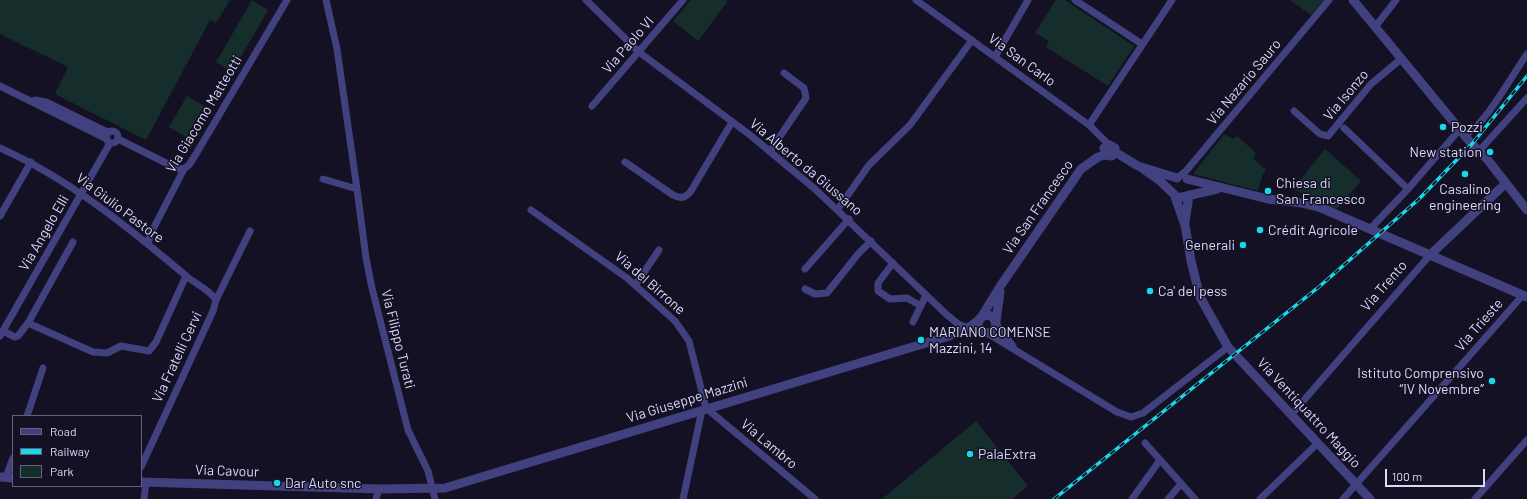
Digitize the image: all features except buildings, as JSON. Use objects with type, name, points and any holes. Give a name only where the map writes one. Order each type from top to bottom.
[{"type":"street","name":"Via Giacomo Matteotti","points":[[148,244],[150,235],[184,169],[189,165],[196,154],[287,0]]},
{"type":"street","name":"Via Filippo Turati","points":[[326,0],[337,49],[366,258],[372,288],[408,430],[428,471],[434,494]]},
{"type":"street","name":"Via Alberto da Giussano","points":[[586,0],[639,52],[770,151],[838,209],[946,314],[958,324],[968,328]]},
{"type":"street","name":"Via Paolo VI","points":[[592,106],[683,0]]},
{"type":"street","name":"Via San Carlo","points":[[916,0],[1090,125],[1112,148]]},
{"type":"street","points":[[995,57],[1028,0]]},
{"type":"street","points":[[1075,0],[1142,44]]},
{"type":"street","points":[[1090,125],[1172,0]]},
{"type":"street","name":"Via Nazario Sauro","points":[[1182,179],[1186,171],[1330,0]]},
{"type":"street","points":[[1353,0],[1527,210]]},
{"type":"street","points":[[1375,27],[1396,0]]},
{"type":"street","points":[[838,209],[870,165],[910,125],[972,40]]},
{"type":"street","points":[[1462,132],[1469,133],[1477,124],[1512,79],[1515,70],[1527,54]]},
{"type":"street","name":"Via Isonzo","points":[[1294,111],[1320,134],[1328,136],[1371,84],[1401,59]]},
{"type":"street","points":[[770,151],[806,98],[804,88],[784,73]]},
{"type":"street","points":[[0,86],[108,141],[115,143],[118,139]]},
{"type":"street","points":[[23,97],[46,102],[103,130],[116,132],[118,139],[176,168],[184,169]]},
{"type":"street","points":[[1479,151],[1527,98]]},
{"type":"street","points":[[625,162],[673,195],[680,198],[686,197],[691,192],[732,122]]},
{"type":"street","points":[[1344,128],[1408,189]]},
{"type":"street","name":"Via Angelo Elli","points":[[1,334],[81,194],[108,141],[110,132]]},
{"type":"street","points":[[1370,229],[1462,132]]},
{"type":"street","name":"Via Giulio Pastore","points":[[0,148],[31,162],[81,194],[148,244],[216,300]]},
{"type":"street","points":[[1112,148],[1159,180],[1173,194],[1182,199],[1210,189],[1227,188]]},
{"type":"street","name":"Via San Francesco","points":[[981,318],[1081,169],[1093,160],[1106,155],[1112,156],[1112,148]]},
{"type":"street","points":[[0,216],[31,162]]},
{"type":"street","points":[[1142,168],[1268,199],[1314,206],[1525,296]]},
{"type":"street","points":[[323,179],[356,189]]},
{"type":"street","points":[[1182,179],[1171,185],[1185,225]]},
{"type":"street","points":[[1182,179],[1192,188],[1188,196],[1185,225]]},
{"type":"street","name":"Via Trento","points":[[1291,414],[1430,255],[1506,183]]},
{"type":"street","name":"Via del Birrone","points":[[531,210],[636,284],[675,321],[687,336],[692,351],[704,409]]},
{"type":"street","points":[[804,269],[849,219]]},
{"type":"street","name":"Via Ventiquattro Maggio","points":[[1185,225],[1191,261],[1200,297],[1228,347],[1370,499]]},
{"type":"street","name":"Via Fratelli Cervi","points":[[142,465],[213,311],[216,300],[250,231]]},
{"type":"street","points":[[805,288],[816,294],[827,293],[858,254],[871,241]]},
{"type":"street","points":[[1,334],[15,337],[18,336],[28,323],[73,242]]},
{"type":"street","points":[[636,284],[659,250]]},
{"type":"street","points":[[893,263],[879,281],[878,291],[890,299],[907,298],[921,306]]},
{"type":"street","points":[[28,323],[93,352],[107,353],[121,346],[149,351],[156,342],[186,276]]},
{"type":"street","name":"Via San Francesco","points":[[996,324],[997,304],[1002,285]]},
{"type":"street","points":[[914,322],[926,295]]},
{"type":"street","name":"Via Trieste","points":[[1342,499],[1525,296]]},
{"type":"street","name":"Via Alberto da Giussano","points":[[946,314],[950,321],[952,333]]},
{"type":"street","points":[[1017,351],[996,324],[992,316],[981,318],[978,327],[985,333],[1117,412],[1133,417],[1141,414],[1151,407],[1228,347]]},
{"type":"street","name":"Via Giuseppe Mazzini","points":[[434,494],[968,328],[981,318]]},
{"type":"street","points":[[985,333],[993,332],[996,324]]},
{"type":"street","name":"Via Giuseppe Mazzini","points":[[952,333],[985,333]]},
{"type":"street","points":[[27,415],[43,368]]},
{"type":"street","points":[[683,499],[704,409]]},
{"type":"street","name":"Via Lambro","points":[[704,409],[815,499]]},
{"type":"street","points":[[1475,499],[1527,440]]},
{"type":"street","points":[[1145,443],[1195,499]]},
{"type":"street","points":[[1260,499],[1317,444]]},
{"type":"street","points":[[1132,499],[1160,460]]},
{"type":"street","points":[[6,477],[12,461]]},
{"type":"street","points":[[143,482],[144,499]]},
{"type":"street","name":"Via Cavour","points":[[143,482],[379,489],[434,494]]},
{"type":"street","points":[[1168,499],[1182,484]]},
{"type":"street","points":[[376,499],[379,489]]},
{"type":"green space","points":[[0,0],[230,0],[216,23],[210,20],[146,140],[55,94],[68,67],[0,34]]},
{"type":"green space","points":[[252,0],[268,10],[232,72],[216,62]]},
{"type":"green space","points":[[691,0],[725,0],[727,2],[698,41],[673,21]]},
{"type":"green space","points":[[1056,0],[1065,0],[1134,46],[1108,86],[1046,47],[1049,41],[1035,33]]},
{"type":"green space","points":[[1290,0],[1324,0],[1311,15]]},
{"type":"green space","points":[[187,96],[204,106],[186,137],[169,127]]},
{"type":"green space","points":[[1224,134],[1233,139],[1237,136],[1256,153],[1253,158],[1266,170],[1262,176],[1258,191],[1193,174]]},
{"type":"green space","points":[[1325,149],[1361,181],[1336,210],[1293,189]]},
{"type":"green space","name":"PalaExtra","points":[[976,421],[1028,486],[1012,499],[882,499]]},
{"type":"railway","points":[[1054,499],[1320,286],[1419,199],[1472,144],[1527,76]]},
{"type":"place","name":"Pozzi","points":[[1443,127]]},
{"type":"place","name":"New station","points":[[1490,152]]},
{"type":"place","name":"Casalino engineering","points":[[1465,174]]},
{"type":"place","name":"Chiesa di San Francesco","points":[[1268,191]]},
{"type":"place","name":"Crédit Agricole","points":[[1260,230]]},
{"type":"place","name":"Generali","points":[[1243,245]]},
{"type":"place","name":"Ca' del pess","points":[[1150,291]]},
{"type":"place","name":"MARIANO COMENSE Mazzini, 14","points":[[921,340]]},
{"type":"place","name":"Istituto Comprensivo “IV Novembre”","points":[[1492,381]]},
{"type":"place","name":"PalaExtra","points":[[970,454]]},
{"type":"place","name":"Dar Auto snc","points":[[277,483]]}]
